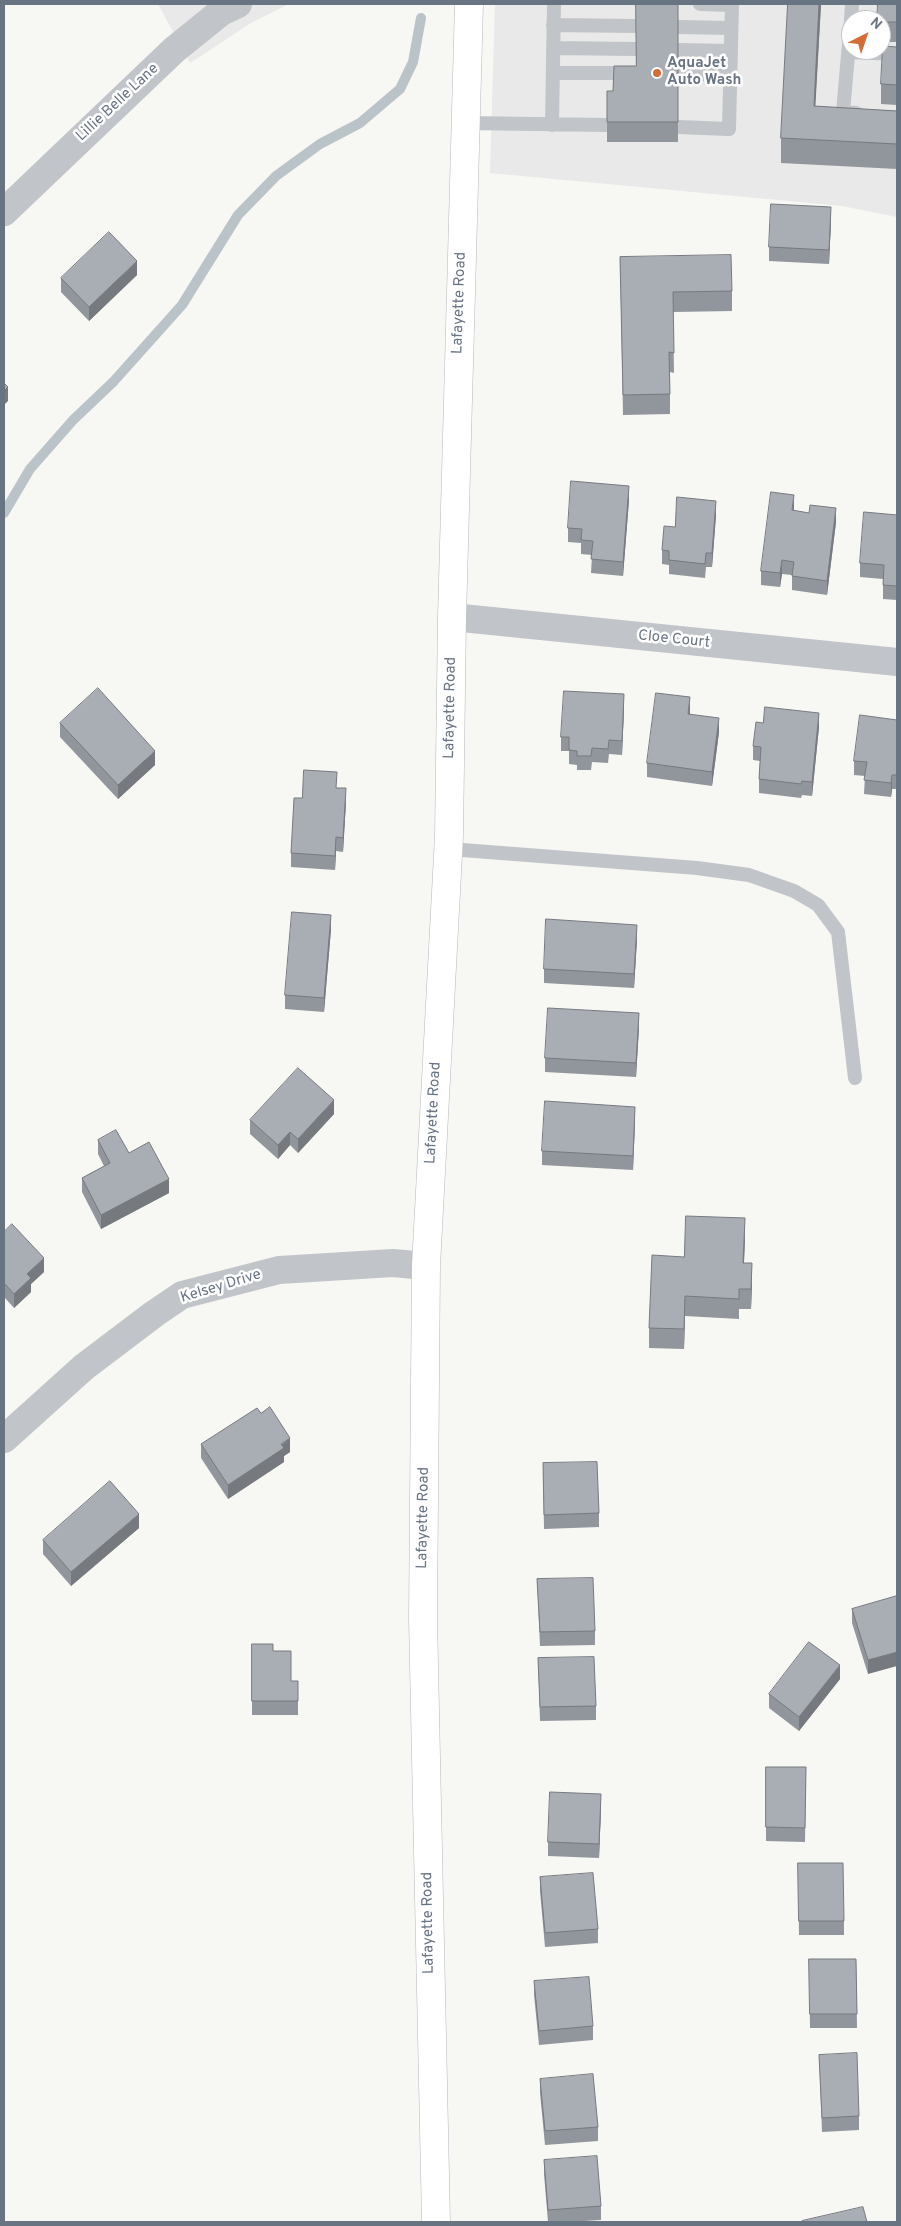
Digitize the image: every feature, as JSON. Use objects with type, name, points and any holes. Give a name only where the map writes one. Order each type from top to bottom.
[{"type":"main road","name":"Lafayette Road","points":[[436,2222],[423,1618],[426,1266],[449,850],[452,617],[468,4]]},
{"type":"street","name":"Lillie Belle Lane","points":[[4,212],[174,50],[221,12],[238,4]]},
{"type":"street","name":"Cloe Court","points":[[452,617],[897,662]]},
{"type":"street","name":"Kelsey Drive","points":[[4,1439],[84,1368],[154,1314],[182,1296],[279,1270],[393,1263],[426,1266]]},
{"type":"lane","points":[[552,125],[554,4]]},
{"type":"lane","points":[[678,127],[729,129],[732,4],[700,4]]},
{"type":"lane","points":[[553,25],[636,26]]},
{"type":"lane","points":[[678,27],[731,28]]},
{"type":"lane","points":[[553,48],[636,49]]},
{"type":"lane","points":[[678,50],[730,51]]},
{"type":"lane","points":[[849,60],[843,112],[870,114]]},
{"type":"lane","points":[[553,73],[636,73]]},
{"type":"lane","points":[[678,74],[730,75]]},
{"type":"lane","points":[[465,123],[607,125]]},
{"type":"lane","points":[[449,850],[697,868],[749,875],[794,890],[818,905],[838,932],[855,1078]]},
{"type":"shaded area","points":[[158,4],[289,4],[251,23],[190,63]]},
{"type":"shaded area","points":[[495,4],[897,4],[897,217],[842,206],[490,173]]},
{"type":"building","name":"AquaJet Auto Wash","points":[[636,4],[678,4],[678,122],[607,122],[607,91],[613,91],[614,66],[636,66]]},
{"type":"building","points":[[788,4],[819,4],[814,106],[897,111],[897,144],[781,138]]},
{"type":"building","points":[[878,4],[897,4],[897,22],[891,22],[891,10],[878,10]]},
{"type":"building","points":[[891,47],[897,47],[897,85],[881,84],[882,60],[891,60]]},
{"type":"building","points":[[771,204],[831,207],[829,250],[769,247]]},
{"type":"building","points":[[109,232],[137,261],[89,307],[61,278]]},
{"type":"building","points":[[731,255],[732,291],[673,292],[674,353],[669,352],[670,394],[623,395],[620,257]]},
{"type":"building","points":[[4,383],[8,387],[4,391]]},
{"type":"building","points":[[571,481],[629,486],[623,562],[591,559],[593,541],[581,540],[582,529],[568,528]]},
{"type":"building","points":[[771,492],[794,495],[792,510],[809,513],[810,505],[836,508],[827,581],[792,576],[794,562],[782,560],[780,573],[761,571]]},
{"type":"building","points":[[677,497],[716,501],[712,553],[706,553],[705,564],[669,560],[669,551],[662,550],[664,526],[675,527]]},
{"type":"building","points":[[864,512],[897,515],[897,586],[883,585],[884,565],[860,563]]},
{"type":"building","points":[[98,688],[155,751],[118,785],[60,723]]},
{"type":"building","points":[[564,691],[624,694],[622,741],[609,740],[608,749],[592,748],[591,756],[577,756],[577,751],[569,750],[569,737],[561,737]]},
{"type":"building","points":[[656,693],[690,697],[688,714],[719,718],[712,772],[647,763]]},
{"type":"building","points":[[765,707],[819,713],[812,782],[802,781],[801,784],[759,779],[761,747],[753,746],[756,722],[763,723]]},
{"type":"building","points":[[860,715],[897,720],[897,775],[892,775],[891,783],[864,780],[867,762],[854,761]]},
{"type":"building","points":[[304,770],[337,772],[336,788],[346,788],[343,838],[336,837],[335,856],[291,853],[294,798],[302,798]]},
{"type":"building","points":[[292,912],[331,915],[324,998],[285,995]]},
{"type":"building","points":[[546,919],[637,925],[634,974],[544,969]]},
{"type":"building","points":[[548,1008],[639,1013],[636,1063],[545,1058]]},
{"type":"building","points":[[298,1068],[334,1100],[298,1139],[290,1132],[278,1145],[250,1120]]},
{"type":"building","points":[[545,1101],[635,1107],[633,1156],[542,1151]]},
{"type":"building","points":[[116,1130],[129,1153],[149,1142],[169,1179],[101,1215],[82,1178],[110,1163],[98,1140]]},
{"type":"building","points":[[686,1216],[745,1218],[743,1263],[752,1263],[751,1289],[739,1289],[739,1299],[685,1296],[684,1329],[649,1328],[652,1255],[684,1257]]},
{"type":"building","points":[[12,1224],[44,1258],[27,1274],[31,1278],[14,1294],[4,1285],[4,1232]]},
{"type":"building","points":[[270,1407],[290,1438],[281,1444],[284,1448],[228,1485],[201,1444],[257,1408],[261,1413]]},
{"type":"building","points":[[597,1462],[599,1513],[544,1515],[543,1463]]},
{"type":"building","points":[[110,1481],[139,1514],[71,1572],[43,1540]]},
{"type":"building","points":[[593,1578],[595,1631],[540,1632],[537,1579]]},
{"type":"building","points":[[897,1596],[897,1652],[868,1660],[852,1609]]},
{"type":"building","points":[[809,1642],[840,1665],[799,1717],[769,1694]]},
{"type":"building","points":[[252,1644],[273,1644],[273,1651],[291,1651],[291,1681],[298,1681],[298,1701],[252,1701]]},
{"type":"building","points":[[594,1657],[596,1706],[540,1707],[538,1658]]},
{"type":"building","points":[[766,1767],[806,1767],[805,1828],[766,1827]]},
{"type":"building","points":[[550,1792],[601,1794],[599,1844],[548,1842]]},
{"type":"building","points":[[798,1863],[843,1863],[844,1921],[799,1921]]},
{"type":"building","points":[[593,1873],[598,1929],[545,1933],[540,1877]]},
{"type":"building","points":[[809,1959],[856,1959],[857,2014],[810,2014]]},
{"type":"building","points":[[589,1977],[593,2026],[539,2031],[534,1981]]},
{"type":"building","points":[[857,2053],[859,2116],[822,2118],[819,2055]]},
{"type":"building","points":[[593,2074],[598,2127],[545,2131],[540,2079]]},
{"type":"building","points":[[597,2156],[601,2206],[548,2210],[544,2160]]},
{"type":"building","points":[[863,2207],[867,2222],[802,2222],[802,2221]]},
{"type":"waterway","points":[[4,513],[30,469],[74,419],[114,381],[182,305],[238,215],[276,176],[320,144],[360,123],[400,89],[413,62],[421,18]]},
{"type":"place","name":"AquaJet Auto Wash","points":[[657,73]]}]
